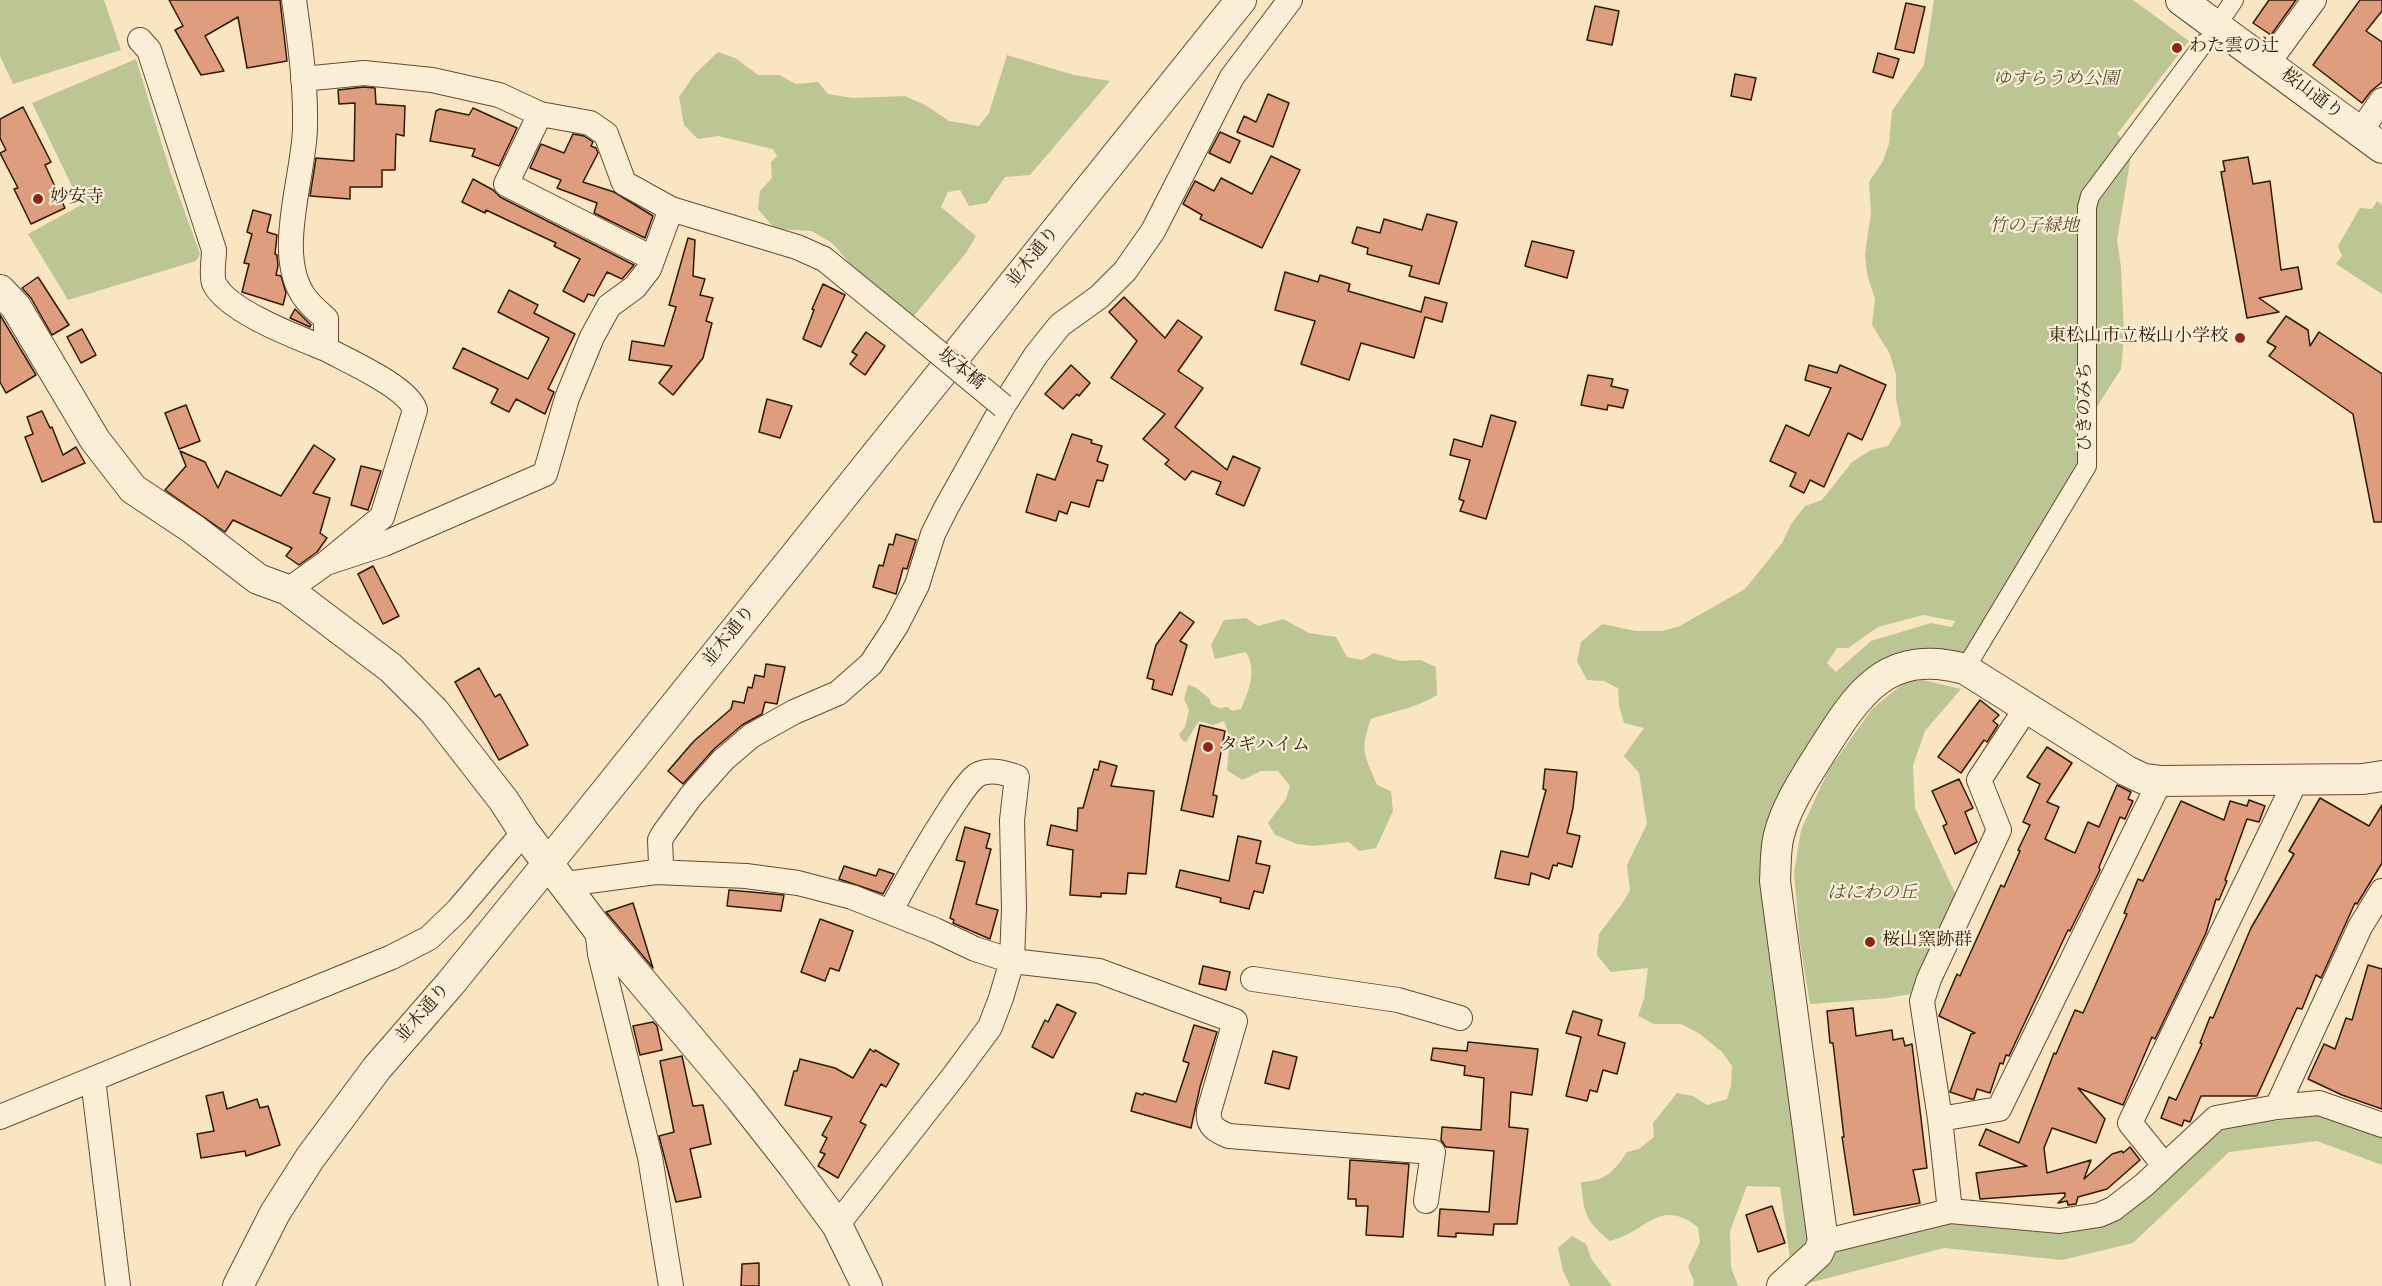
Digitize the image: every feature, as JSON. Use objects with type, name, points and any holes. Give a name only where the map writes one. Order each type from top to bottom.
[{"type":"street","points":[[294,0],[303,79],[305,129],[293,221],[292,264],[298,285],[306,299],[326,319],[326,349]]},
{"type":"street","name":"並木通り","points":[[238,1286],[275,1213],[310,1158],[377,1068],[450,984],[557,874],[1241,0]]},
{"type":"street","points":[[656,872],[661,864],[660,840],[664,833],[691,796],[723,760],[751,736],[794,712],[838,693],[871,664],[896,626],[917,585],[933,534],[1003,406],[1036,355],[1060,325],[1099,297],[1125,271],[1153,231],[1232,77],[1290,0]]},
{"type":"street","name":"桜山通り","points":[[2181,0],[2371,140]]},
{"type":"street","points":[[2268,63],[2314,0]]},
{"type":"street","points":[[140,40],[149,50],[214,250],[213,282],[225,297],[271,327],[326,349],[388,384],[413,402],[415,410],[382,517],[326,563],[288,590]]},
{"type":"street","name":"ひきのみち","points":[[1965,669],[2087,466],[2087,207],[2090,196],[2204,42]]},
{"type":"street","name":"坂本橋","points":[[303,79],[364,73],[432,80],[499,95],[540,114],[590,123],[606,134],[624,183],[671,209],[797,247],[824,260],[1003,406]]},
{"type":"street","points":[[2371,140],[2382,100]]},
{"type":"street","points":[[540,114],[506,184],[651,258]]},
{"type":"street","points":[[326,563],[384,544],[545,474],[567,399],[592,337],[609,306],[635,287],[649,268],[671,209]]},
{"type":"street","points":[[0,290],[16,307],[95,440],[133,489],[193,529],[258,579],[288,590],[391,668],[434,711],[504,801],[524,832],[597,928],[740,1098],[837,1225],[867,1286]]},
{"type":"street","points":[[1782,1286],[1818,1253],[1823,1242],[1775,881],[1779,836],[1787,810],[1813,766],[1844,716],[1873,683],[1896,670],[1916,664],[1940,662],[1965,669],[2127,771],[2144,779],[2160,781],[2363,779],[2382,776]]},
{"type":"street","points":[[1950,1211],[1940,1119],[1922,1001],[1929,979],[1999,830],[1979,780],[2027,706]]},
{"type":"street","points":[[837,1225],[990,1027],[1012,961],[1014,908],[1012,819],[1017,777],[998,772],[987,772],[976,776],[922,851],[890,912]]},
{"type":"street","points":[[2164,1165],[2130,1123],[2297,778]]},
{"type":"street","points":[[1940,1119],[1999,1109],[2160,781]]},
{"type":"street","points":[[0,1117],[392,957],[429,939],[458,910],[524,832]]},
{"type":"street","points":[[557,874],[656,872],[746,876],[798,883],[852,897],[975,949],[1012,961],[1099,971],[1234,1021],[1209,1111],[1208,1119],[1218,1132],[1229,1136],[1433,1152],[1426,1201]]},
{"type":"street","points":[[2277,1107],[2360,927],[2382,891]]},
{"type":"street","points":[[597,928],[600,954],[650,1157],[671,1286]]},
{"type":"street","points":[[1253,978],[1398,1000],[1460,1018]]},
{"type":"street","points":[[93,1079],[118,1286]]},
{"type":"street","points":[[1823,1242],[1950,1211],[2060,1221],[2099,1215],[2114,1209],[2144,1185],[2216,1118],[2277,1107],[2319,1103],[2382,1125]]},
{"type":"green space","points":[[0,0],[104,0],[121,50],[13,84],[0,56]]},
{"type":"green space","points":[[1934,0],[2133,0],[2189,41],[2117,134],[2132,150],[2117,240],[2121,267],[2124,335],[2121,369],[2093,413],[2081,463],[1964,654],[1929,648],[1882,662],[1769,825],[1811,1239],[1790,1259],[1780,1187],[1747,1186],[1730,1231],[1731,1267],[1738,1286],[1693,1286],[1694,1281],[1688,1267],[1700,1242],[1698,1227],[1673,1215],[1663,1216],[1653,1219],[1623,1237],[1610,1241],[1595,1228],[1587,1216],[1583,1201],[1581,1182],[1596,1180],[1608,1174],[1627,1152],[1639,1149],[1654,1137],[1653,1123],[1677,1093],[1693,1096],[1707,1105],[1727,1099],[1731,1086],[1732,1066],[1722,1052],[1700,1034],[1681,1024],[1654,1024],[1638,1016],[1644,999],[1648,968],[1611,972],[1597,955],[1599,934],[1630,890],[1627,865],[1647,824],[1639,773],[1624,756],[1644,728],[1624,723],[1619,706],[1618,688],[1604,681],[1587,680],[1577,661],[1581,642],[1602,624],[1636,631],[1662,631],[1678,627],[1745,589],[1782,543],[1791,524],[1805,506],[1822,500],[1852,462],[1871,450],[1888,446],[1901,424],[1896,399],[1896,375],[1890,354],[1872,325],[1875,299],[1867,274],[1865,254],[1871,213],[1869,182],[1883,161],[1889,144],[1892,111],[1924,65]],"holes":[[[1923,615],[1955,621],[1952,627],[1931,623],[1871,641],[1836,672],[1827,663],[1837,648],[1848,648],[1878,627]]]},
{"type":"green space","points":[[718,52],[735,58],[758,75],[779,75],[796,84],[818,82],[828,94],[853,98],[905,96],[925,105],[949,121],[979,126],[989,113],[1007,55],[1074,75],[1110,81],[1030,175],[1005,177],[987,203],[969,206],[960,190],[948,192],[941,207],[976,236],[966,253],[913,317],[852,266],[832,243],[812,231],[775,229],[758,209],[760,191],[772,178],[771,162],[777,156],[773,149],[718,136],[698,139],[684,125],[679,97],[695,74]]},
{"type":"green space","points":[[136,59],[171,174],[200,254],[196,261],[68,300],[28,234],[81,205],[32,103]]},
{"type":"green space","points":[[2377,201],[2382,205],[2382,294],[2336,264],[2342,256],[2338,246],[2360,208],[2372,209]]},
{"type":"green space","points":[[1246,618],[1258,626],[1283,619],[1309,633],[1336,637],[1347,657],[1362,660],[1374,653],[1400,661],[1420,660],[1436,667],[1437,695],[1413,706],[1371,719],[1367,730],[1364,746],[1367,760],[1377,785],[1391,791],[1393,811],[1376,848],[1359,851],[1349,842],[1314,846],[1297,844],[1275,835],[1268,823],[1286,799],[1290,786],[1278,771],[1261,771],[1242,780],[1227,770],[1230,738],[1224,721],[1213,725],[1199,721],[1186,742],[1182,740],[1179,734],[1185,727],[1189,710],[1184,699],[1188,685],[1195,687],[1210,699],[1211,704],[1219,708],[1228,707],[1232,711],[1241,709],[1251,680],[1251,666],[1246,652],[1215,659],[1211,645],[1224,620]]},
{"type":"green space","name":"はにわの丘","points":[[1923,680],[1961,689],[1925,731],[1913,765],[1915,808],[1956,895],[1910,994],[1810,1004],[1800,943],[1794,873],[1801,830],[1828,771],[1872,709],[1905,682]]},
{"type":"green space","points":[[2320,1115],[2382,1138],[2382,1165],[2317,1141],[2229,1152],[2133,1243],[2062,1260],[1944,1248],[1797,1286],[1838,1250],[1940,1223],[2063,1234],[2119,1220],[2219,1128]]},
{"type":"green space","points":[[1572,1236],[1586,1244],[1592,1260],[1612,1286],[1570,1286],[1563,1271],[1558,1248]]},
{"type":"building","points":[[169,0],[280,0],[287,61],[247,68],[238,17],[205,36],[224,71],[201,75],[175,30],[183,26]]},
{"type":"building","points":[[2269,0],[2296,0],[2271,35],[2253,23]]},
{"type":"building","points":[[2360,0],[2382,0],[2382,11],[2366,31],[2382,42],[2382,82],[2362,103],[2313,65]]},
{"type":"building","points":[[1906,3],[1925,7],[1914,53],[1895,49]]},
{"type":"building","points":[[1595,6],[1619,11],[1612,45],[1587,40]]},
{"type":"building","points":[[1878,53],[1899,59],[1893,78],[1873,72]]},
{"type":"building","points":[[1735,74],[1756,78],[1751,100],[1731,96]]},
{"type":"building","points":[[375,88],[376,104],[405,106],[404,136],[396,134],[395,170],[382,170],[382,187],[350,187],[350,199],[310,196],[316,158],[354,161],[355,103],[339,104],[338,90]]},
{"type":"building","points":[[1268,94],[1289,103],[1273,147],[1237,132],[1244,116],[1256,122]]},
{"type":"building","points":[[23,107],[51,162],[45,165],[65,208],[31,224],[14,189],[18,188],[0,153],[6,150],[0,138],[0,119]]},
{"type":"building","points":[[473,108],[517,128],[499,166],[472,156],[475,149],[430,141],[436,111],[440,109],[469,115]]},
{"type":"building","points":[[1220,132],[1240,141],[1230,163],[1209,153]]},
{"type":"building","points":[[573,134],[584,136],[593,142],[591,146],[596,148],[598,153],[583,182],[614,192],[653,216],[645,238],[594,213],[597,203],[557,188],[561,180],[530,168],[541,144],[564,153]]},
{"type":"building","points":[[1271,156],[1300,170],[1262,248],[1200,219],[1202,215],[1183,204],[1195,181],[1214,191],[1221,178],[1252,194]]},
{"type":"building","points":[[2248,157],[2253,184],[2270,181],[2281,270],[2298,267],[2302,289],[2259,298],[2279,312],[2247,318],[2221,172],[2225,171],[2223,161]]},
{"type":"building","points":[[473,179],[493,190],[500,197],[634,265],[622,279],[607,272],[594,296],[588,294],[584,302],[563,291],[580,259],[554,246],[556,243],[486,210],[485,213],[462,202]]},
{"type":"building","points":[[253,210],[271,215],[267,232],[277,235],[276,275],[281,276],[286,293],[283,305],[242,292],[249,264],[244,263],[252,234],[247,232]]},
{"type":"building","points":[[1427,214],[1457,222],[1439,284],[1409,276],[1412,266],[1367,254],[1368,248],[1352,243],[1357,227],[1380,233],[1384,219],[1422,230]]},
{"type":"building","points":[[688,238],[695,240],[693,276],[705,279],[700,295],[713,298],[706,321],[712,323],[703,358],[673,395],[659,383],[672,366],[629,360],[632,341],[664,346],[676,307],[669,305]]},
{"type":"building","points":[[1532,241],[1574,251],[1567,278],[1525,266]]},
{"type":"building","points":[[1285,272],[1318,282],[1320,275],[1350,284],[1348,291],[1421,312],[1425,297],[1447,303],[1442,322],[1425,317],[1414,358],[1361,343],[1349,380],[1301,364],[1315,321],[1275,310]]},
{"type":"building","points":[[38,277],[69,325],[52,335],[31,298],[22,288]]},
{"type":"building","points":[[823,284],[845,295],[821,347],[803,339]]},
{"type":"building","points":[[509,290],[538,305],[534,313],[575,334],[548,389],[554,392],[545,414],[516,399],[509,412],[491,403],[498,389],[453,368],[463,348],[528,379],[549,338],[498,312]]},
{"type":"building","points":[[1124,297],[1165,338],[1178,320],[1202,337],[1178,371],[1203,388],[1175,427],[1227,470],[1233,456],[1260,468],[1244,506],[1216,494],[1221,482],[1192,471],[1185,480],[1165,464],[1169,460],[1143,439],[1165,414],[1111,378],[1137,341],[1109,312]]},
{"type":"building","points":[[295,309],[311,325],[310,327],[290,318]]},
{"type":"building","points":[[0,315],[36,375],[6,393],[0,382]]},
{"type":"building","points":[[2286,316],[2308,330],[2310,346],[2319,332],[2382,374],[2382,522],[2374,522],[2353,414],[2269,356],[2276,347],[2267,342]]},
{"type":"building","points":[[82,329],[96,355],[81,363],[67,337]]},
{"type":"building","points":[[866,332],[885,346],[865,375],[850,364],[857,355],[852,352]]},
{"type":"building","points":[[1071,365],[1090,383],[1063,409],[1045,394]]},
{"type":"building","points":[[1809,365],[1837,373],[1840,365],[1886,385],[1862,440],[1848,433],[1824,487],[1810,480],[1804,493],[1790,486],[1796,473],[1770,461],[1786,425],[1809,436],[1831,388],[1805,380]]},
{"type":"building","points":[[1588,375],[1613,379],[1611,386],[1628,390],[1623,408],[1608,405],[1607,410],[1581,405]]},
{"type":"building","points":[[767,399],[792,406],[780,438],[759,432]]},
{"type":"building","points":[[186,405],[200,441],[179,449],[165,413]]},
{"type":"building","points":[[42,411],[50,428],[52,427],[63,455],[76,447],[85,463],[42,482],[25,437],[33,434],[27,417]]},
{"type":"building","points":[[1491,415],[1516,422],[1486,519],[1460,511],[1464,501],[1459,499],[1470,460],[1450,455],[1454,439],[1482,447]]},
{"type":"building","points":[[1072,434],[1092,440],[1091,443],[1102,446],[1097,461],[1108,465],[1103,481],[1097,480],[1089,507],[1071,502],[1067,514],[1059,511],[1056,521],[1026,512],[1037,474],[1055,480]]},
{"type":"building","points":[[314,445],[335,459],[313,493],[330,498],[320,533],[327,538],[317,552],[299,565],[286,556],[292,548],[233,520],[225,532],[165,490],[186,466],[180,451],[205,462],[218,488],[226,471],[281,496]]},
{"type":"building","points":[[361,466],[381,471],[368,510],[351,505]]},
{"type":"building","points":[[896,534],[916,540],[907,569],[903,568],[896,594],[873,587],[879,565],[883,566],[889,544],[893,545]]},
{"type":"building","points":[[373,566],[399,616],[383,624],[358,574]]},
{"type":"building","points":[[1180,612],[1194,622],[1180,641],[1187,645],[1172,695],[1152,689],[1154,680],[1147,678],[1156,645]]},
{"type":"building","points":[[766,664],[785,667],[777,704],[765,702],[762,714],[742,725],[714,749],[683,784],[668,771],[694,741],[731,709],[733,701],[744,703],[748,687],[752,688],[755,675],[764,677]]},
{"type":"building","points":[[479,668],[495,697],[500,694],[528,745],[499,760],[455,682]]},
{"type":"building","points":[[1980,700],[1999,715],[1993,721],[1998,725],[1987,742],[1984,740],[1961,773],[1938,757]]},
{"type":"building","points":[[1200,725],[1225,731],[1213,795],[1217,796],[1213,817],[1181,810]]},
{"type":"building","points":[[2047,747],[2072,763],[2047,802],[2059,807],[2045,839],[2075,853],[2088,822],[2099,827],[2117,785],[2131,792],[2128,799],[2133,801],[2125,819],[2120,817],[2099,867],[2100,870],[2070,931],[2068,930],[2009,1056],[2006,1055],[2003,1064],[2000,1063],[1990,1093],[1977,1089],[1974,1099],[1971,1099],[1950,1092],[1971,1034],[1975,1033],[1939,1016],[1957,974],[1960,976],[2001,885],[2004,887],[2020,851],[2018,850],[2030,825],[2023,822],[2040,784],[2027,777]]},
{"type":"building","points":[[1100,761],[1117,766],[1111,786],[1154,791],[1146,874],[1128,873],[1126,894],[1101,893],[1101,897],[1070,895],[1073,850],[1047,845],[1051,825],[1077,831],[1078,808],[1083,808],[1094,769],[1098,770]]},
{"type":"building","points":[[1545,769],[1577,772],[1573,808],[1567,833],[1580,836],[1572,867],[1558,863],[1557,866],[1553,865],[1549,879],[1531,873],[1529,885],[1495,878],[1501,851],[1528,857],[1546,790],[1543,789]]},
{"type":"building","points":[[1959,779],[1973,808],[1965,812],[1977,842],[1955,854],[1943,826],[1947,824],[1932,791]]},
{"type":"building","points":[[2320,798],[2369,826],[2382,805],[2382,863],[2357,904],[2355,903],[2321,978],[2316,975],[2302,1009],[2297,1008],[2257,1096],[2201,1096],[2190,1122],[2184,1120],[2182,1126],[2161,1118],[2169,1097],[2176,1100],[2202,1044],[2200,1043],[2210,1017],[2213,1018],[2251,928],[2294,854],[2289,851]]},
{"type":"building","points":[[2249,800],[2265,806],[2259,822],[2247,819],[2225,880],[2227,881],[2219,900],[2216,899],[2206,933],[2155,1039],[2152,1037],[2123,1105],[2078,1088],[2105,1119],[2096,1143],[2052,1128],[2044,1148],[2047,1173],[2091,1160],[2084,1179],[2112,1154],[2122,1151],[2123,1153],[2130,1147],[2140,1160],[2107,1189],[2078,1197],[2076,1204],[2068,1205],[2067,1201],[2058,1203],[2065,1193],[1980,1199],[1976,1173],[2027,1166],[1979,1145],[1986,1129],[2019,1143],[2054,1053],[2056,1054],[2075,1010],[2083,1013],[2127,914],[2124,913],[2138,879],[2143,881],[2181,801],[2224,820],[2230,801],[2247,806]]},
{"type":"building","points":[[965,827],[990,834],[986,848],[991,849],[976,904],[998,910],[990,939],[953,923],[954,920],[950,918],[965,862],[956,860]]},
{"type":"building","points":[[1238,836],[1261,841],[1256,863],[1270,866],[1263,893],[1254,891],[1249,909],[1220,902],[1221,898],[1176,887],[1180,870],[1229,881]]},
{"type":"building","points":[[844,866],[876,876],[879,869],[894,874],[883,894],[839,879]]},
{"type":"building","points":[[729,890],[784,895],[781,911],[727,906]]},
{"type":"building","points":[[633,903],[653,968],[606,912]]},
{"type":"building","points":[[820,919],[853,931],[839,971],[830,968],[825,981],[801,972]]},
{"type":"building","points":[[2368,965],[2382,969],[2382,1109],[2342,1095],[2308,1079],[2324,1044],[2335,1049],[2346,1018],[2352,1020]]},
{"type":"building","points":[[1203,966],[1230,972],[1226,990],[1199,984]]},
{"type":"building","points":[[1057,1004],[1076,1013],[1053,1058],[1032,1047],[1045,1020],[1048,1022]]},
{"type":"building","points":[[1853,1008],[1856,1036],[1892,1030],[1893,1040],[1903,1038],[1905,1046],[1912,1044],[1927,1168],[1913,1170],[1920,1203],[1854,1215],[1827,1011]]},
{"type":"building","points":[[1573,1011],[1602,1020],[1598,1035],[1625,1043],[1617,1074],[1603,1070],[1597,1092],[1590,1090],[1587,1101],[1566,1096],[1581,1037],[1566,1033]]},
{"type":"building","points":[[653,1022],[657,1026],[662,1050],[640,1055],[633,1026]]},
{"type":"building","points":[[1194,1025],[1217,1032],[1200,1087],[1191,1128],[1131,1111],[1136,1093],[1176,1102],[1189,1063],[1183,1061]]},
{"type":"building","points":[[1468,1042],[1538,1049],[1532,1095],[1511,1092],[1509,1127],[1528,1129],[1517,1224],[1494,1224],[1493,1235],[1456,1233],[1456,1237],[1438,1236],[1440,1209],[1489,1212],[1494,1151],[1446,1147],[1441,1140],[1442,1127],[1481,1130],[1484,1078],[1464,1075],[1465,1066],[1431,1060],[1433,1048],[1467,1051]]},
{"type":"building","points":[[870,1049],[899,1064],[886,1087],[881,1084],[860,1122],[866,1125],[838,1178],[818,1166],[825,1154],[820,1152],[827,1138],[822,1135],[832,1117],[785,1105],[794,1071],[797,1071],[800,1059],[835,1068],[853,1078]]},
{"type":"building","points":[[1273,1051],[1297,1057],[1289,1089],[1265,1083]]},
{"type":"building","points":[[682,1056],[693,1106],[703,1105],[711,1144],[690,1149],[701,1197],[676,1202],[659,1136],[674,1132],[660,1061]]},
{"type":"building","points":[[223,1092],[227,1109],[257,1099],[260,1108],[268,1106],[280,1145],[246,1156],[245,1151],[201,1158],[197,1134],[214,1131],[206,1096]]},
{"type":"building","points":[[1350,1160],[1409,1164],[1403,1237],[1366,1235],[1368,1206],[1356,1206],[1356,1199],[1348,1199]]},
{"type":"building","points":[[1772,1206],[1785,1243],[1758,1252],[1746,1215]]},
{"type":"building","points":[[759,1263],[759,1286],[741,1286],[742,1264]]},
{"type":"place","name":"わた雲の辻","points":[[2177,48]]},
{"type":"place","name":"妙安寺","points":[[38,199]]},
{"type":"place","name":"東松山市立桜山小学校","points":[[2240,338]]},
{"type":"place","name":"タギハイム","points":[[1208,747]]},
{"type":"place","name":"桜山窯跡群","points":[[1870,942]]},
{"type":"park label","name":"ゆすらうめ公園","points":[[2056,81]]},
{"type":"park label","name":"竹の子緑地","points":[[2034,228]]}]
